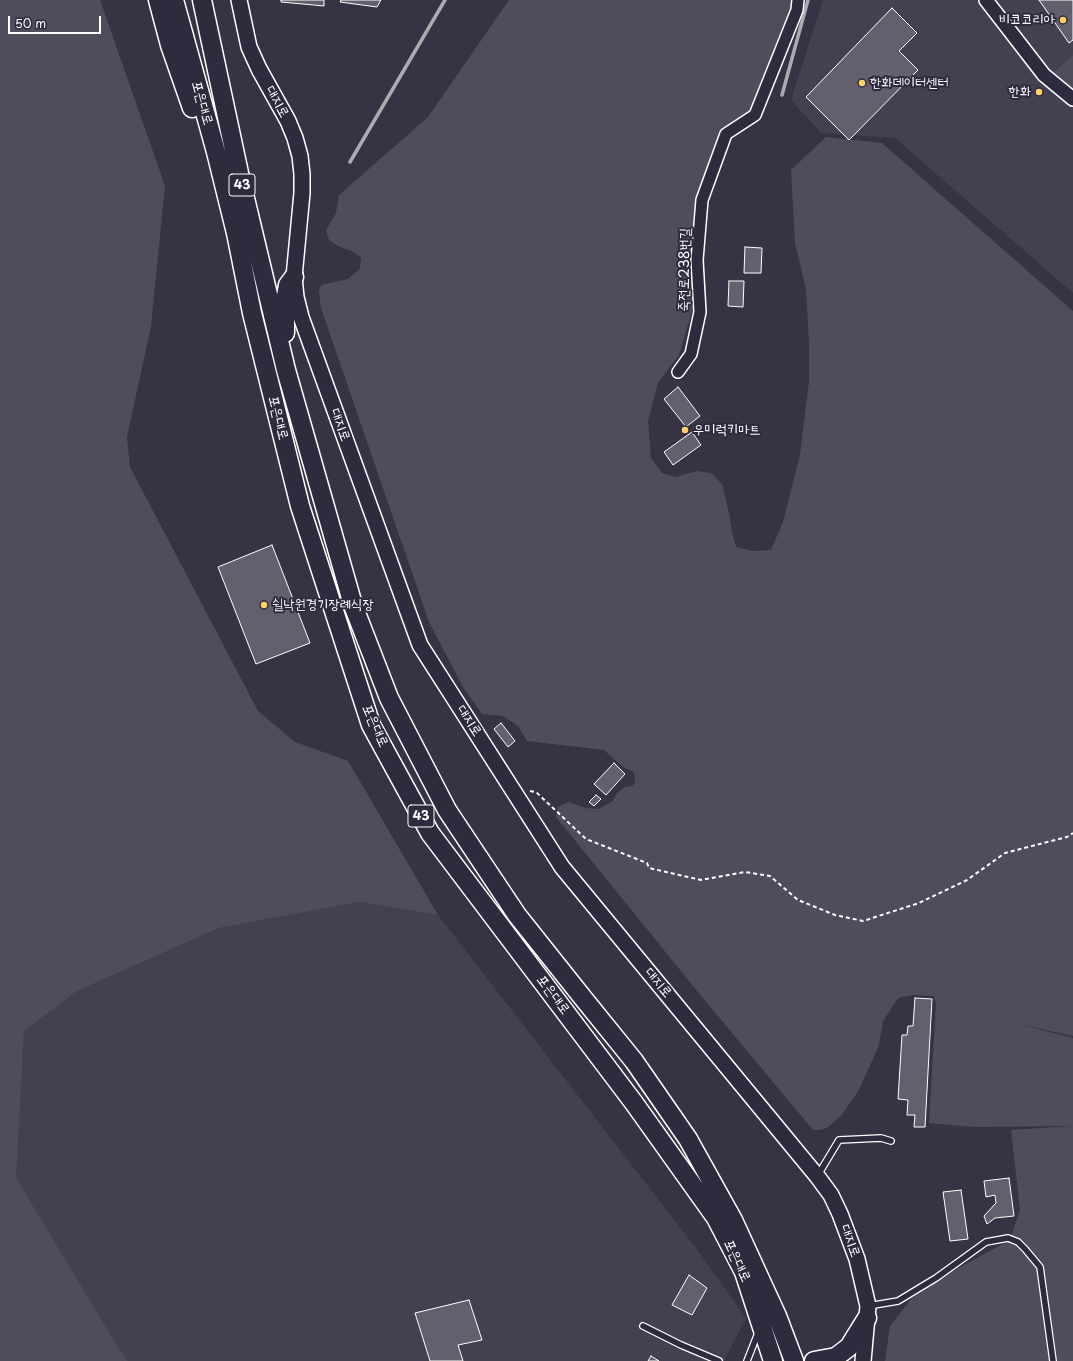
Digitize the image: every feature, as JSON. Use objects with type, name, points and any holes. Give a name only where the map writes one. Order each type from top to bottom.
[{"type":"highway","points":[[158,0],[173,52],[221,194],[236,233]]},
{"type":"highway","name":"포은대로","points":[[174,0],[216,152],[236,233],[252,313],[300,506],[371,725],[430,833],[634,1102],[716,1218],[744,1272],[773,1361]]},
{"type":"highway","name":"포은대로","points":[[202,0],[239,173],[286,370],[353,605],[392,705],[448,810],[517,915],[634,1061],[688,1139],[732,1220],[777,1316],[794,1361]]},
{"type":"highway","points":[[286,370],[284,302],[288,285],[294,278]]},
{"type":"highway","points":[[777,1316],[814,1361],[836,1357],[849,1347],[867,1312]]},
{"type":"highway","points":[[761,1325],[767,1361]]},
{"type":"main road","name":"대지로","points":[[239,0],[249,47],[259,69],[288,121],[300,156],[302,193],[294,278],[296,297],[301,317],[420,645],[562,867],[818,1176],[831,1195],[857,1259],[867,1312],[863,1361]]},
{"type":"street","name":"죽전로238번길","points":[[678,372],[691,354],[700,312],[697,260],[702,200],[726,134],[755,115],[797,10],[798,0]]},
{"type":"street","points":[[986,0],[1044,75],[1073,98]]},
{"type":"lane","points":[[818,1176],[838,1140],[881,1138],[891,1141]]},
{"type":"lane","points":[[867,1312],[898,1302],[936,1278],[986,1242],[1008,1238],[1018,1242],[1040,1267],[1053,1361]]},
{"type":"lane","points":[[747,1361],[761,1325]]},
{"type":"lane","points":[[643,1326],[681,1345],[719,1361]]},
{"type":"path","points":[[514,790],[536,792],[586,839],[647,863],[649,868],[701,880],[746,872],[770,876],[798,900],[836,915],[863,921],[919,903],[967,880],[1005,853],[1068,837],[1073,832]]},
{"type":"shaded area","points":[[0,0],[100,0],[165,186],[151,326],[127,437],[130,467],[258,711],[295,742],[348,761],[438,915],[359,902],[219,928],[77,991],[24,1031],[16,1178],[118,1347],[128,1361],[0,1361]]},
{"type":"shaded area","points":[[509,0],[792,0],[791,7],[750,112],[720,133],[697,194],[691,263],[692,311],[679,355],[658,383],[648,421],[651,458],[662,473],[675,477],[697,471],[711,473],[722,484],[736,547],[753,551],[771,550],[783,522],[800,455],[809,381],[809,342],[806,289],[795,243],[791,170],[826,137],[882,143],[1073,311],[1073,1036],[1018,1024],[1073,1038],[1073,1361],[885,1361],[890,1326],[911,1299],[951,1272],[1010,1240],[1020,1210],[1011,1130],[1072,1126],[974,1127],[929,1123],[936,1003],[933,996],[913,995],[898,998],[883,1021],[879,1045],[859,1090],[841,1116],[827,1128],[813,1130],[702,997],[556,817],[558,807],[569,802],[586,808],[598,809],[613,801],[616,794],[625,787],[632,786],[635,783],[634,772],[623,767],[604,750],[527,741],[518,726],[503,716],[482,714],[463,687],[429,622],[321,308],[319,291],[321,285],[348,279],[360,269],[361,258],[352,251],[340,247],[329,240],[326,230],[336,213],[339,195],[428,117]]},
{"type":"shaded area","points":[[823,0],[1073,0],[1073,293],[895,138],[821,133],[791,100]]},
{"type":"shaded area","points":[[1073,55],[1073,89],[1054,72]]},
{"type":"shaded area","points":[[359,902],[438,915],[696,1248],[746,1318],[724,1361],[128,1361],[12,1172],[24,1031],[77,991],[219,928]]},
{"type":"building","points":[[281,0],[324,0],[324,6],[281,2]]},
{"type":"building","points":[[341,0],[381,0],[377,7],[340,2]]},
{"type":"building","name":"비코코리아","points":[[1039,0],[1073,0],[1073,40],[1069,43]]},
{"type":"building","name":"한화데이터센터","points":[[892,8],[917,33],[899,51],[918,70],[849,140],[806,97]]},
{"type":"building","points":[[745,247],[762,248],[761,273],[744,273]]},
{"type":"building","points":[[729,281],[744,281],[743,307],[728,306]]},
{"type":"building","points":[[678,387],[700,416],[686,427],[664,399]]},
{"type":"building","points":[[692,432],[701,445],[673,465],[664,452]]},
{"type":"building","name":"쉴낙원경기장례식장","points":[[272,545],[310,643],[256,664],[218,567]]},
{"type":"building","points":[[501,723],[515,741],[508,747],[494,729]]},
{"type":"building","points":[[614,763],[625,774],[606,795],[594,784]]},
{"type":"building","points":[[596,795],[601,799],[594,806],[589,802]]},
{"type":"building","points":[[915,998],[932,999],[925,1127],[914,1127],[915,1115],[907,1115],[908,1100],[898,1099],[902,1035],[907,1035],[908,1026],[913,1026]]},
{"type":"building","points":[[1009,1178],[1014,1216],[995,1218],[987,1224],[984,1216],[996,1203],[995,1195],[986,1197],[984,1181]]},
{"type":"building","points":[[961,1190],[968,1239],[950,1241],[943,1192]]},
{"type":"building","points":[[689,1275],[707,1288],[692,1315],[672,1305]]},
{"type":"building","points":[[469,1300],[482,1340],[458,1345],[463,1361],[430,1361],[415,1313]]},
{"type":"building","points":[[651,1356],[659,1361],[648,1361]]},
{"type":"waterway","points":[[350,162],[445,0]]},
{"type":"waterway","points":[[782,95],[808,0]]},
{"type":"place","name":"비코코리아","points":[[1063,20]]},
{"type":"place","name":"한화데이터센터","points":[[862,83]]},
{"type":"place","name":"한화","points":[[1039,92]]},
{"type":"place","name":"우미럭키마트","points":[[685,430]]},
{"type":"place","name":"쉴낙원경기장례식장","points":[[264,605]]}]
